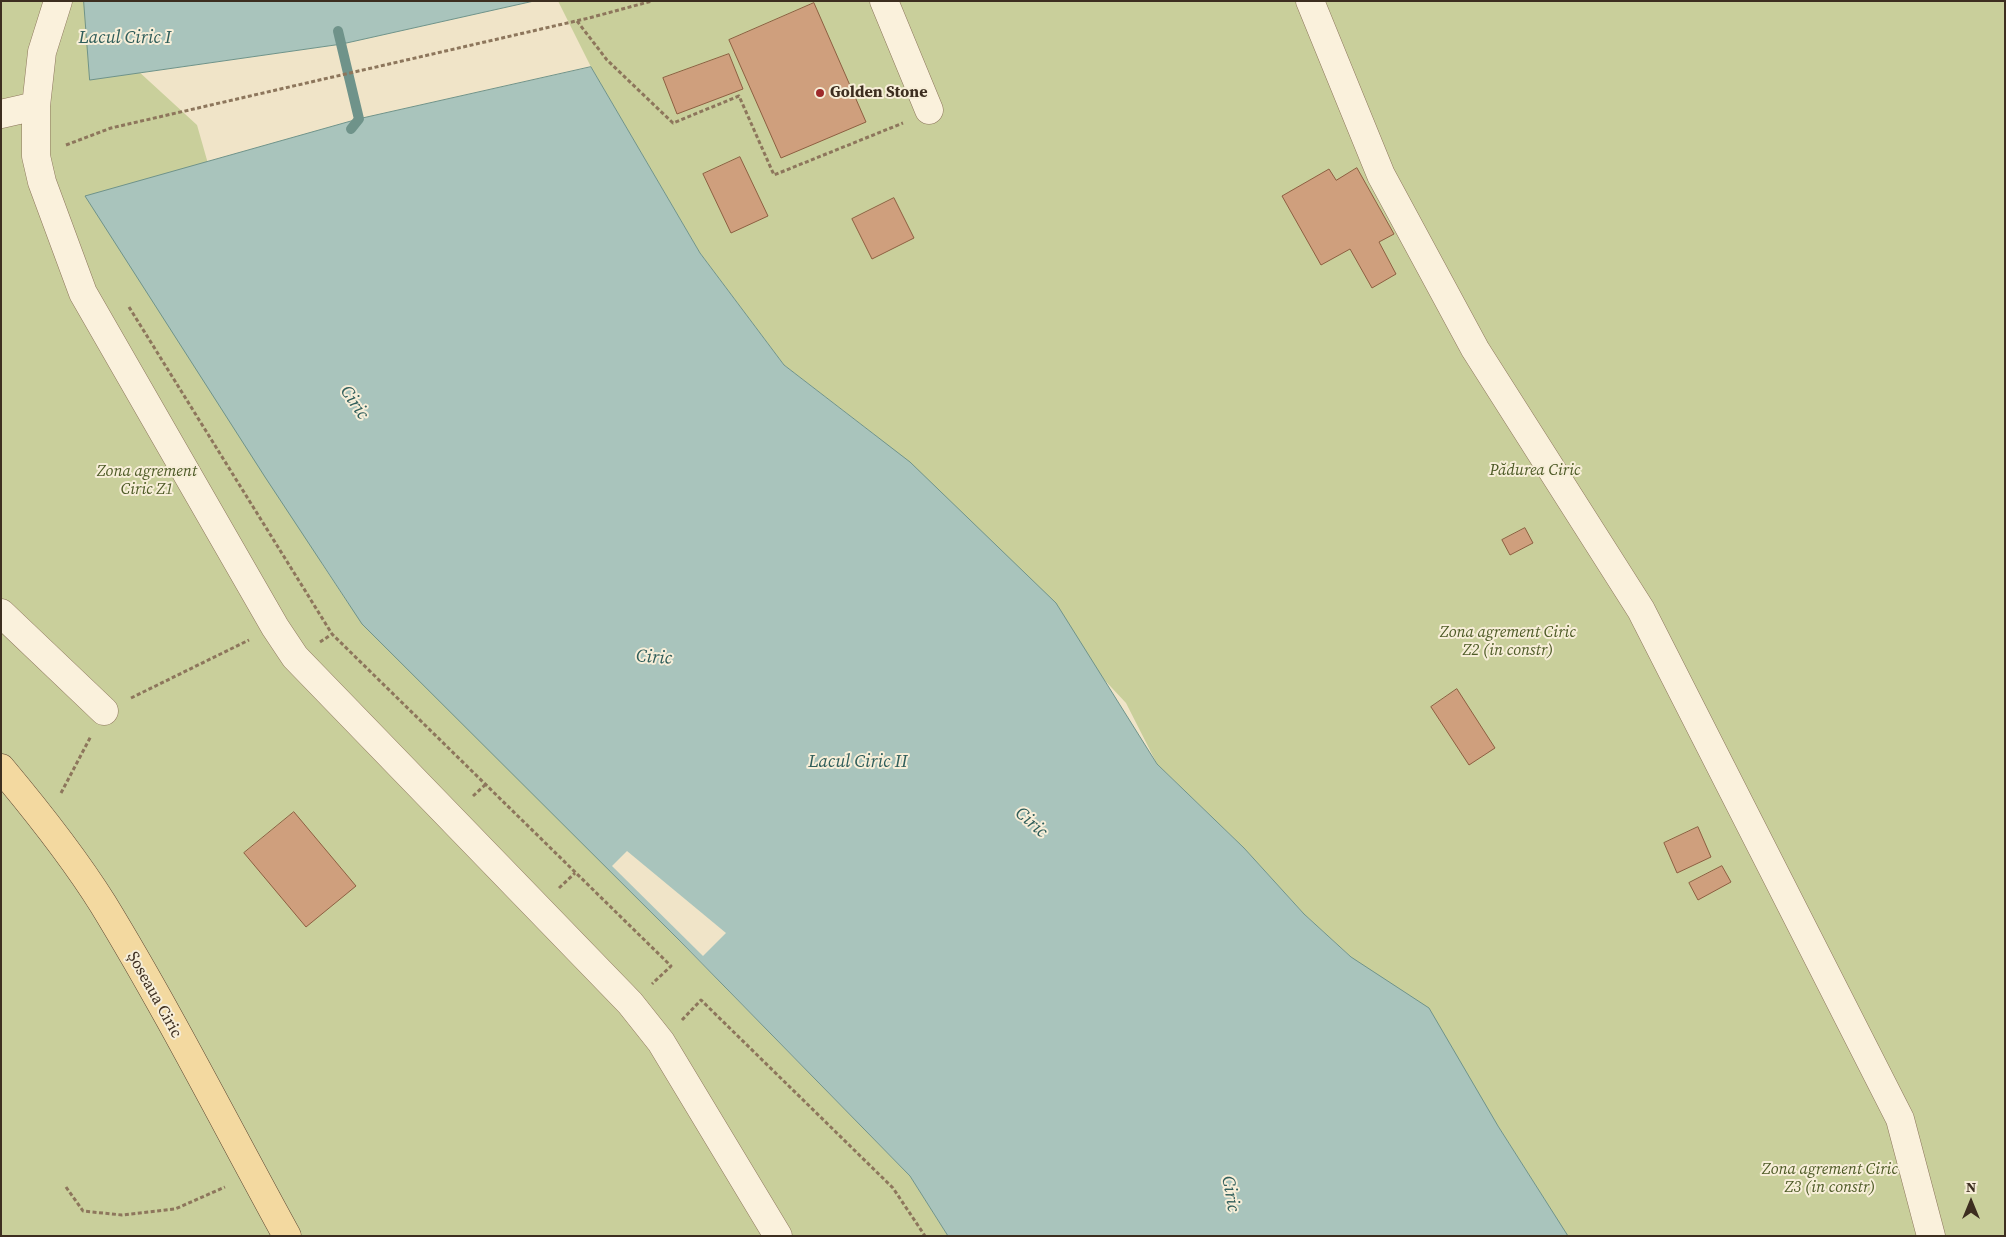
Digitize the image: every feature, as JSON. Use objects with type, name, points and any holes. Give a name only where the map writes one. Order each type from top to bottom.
[{"type":"main road","name":"Șoseaua Ciric","points":[[1,768],[46,822],[102,903],[287,1236]]},
{"type":"street","points":[[58,1],[42,52],[36,106],[36,156],[42,182],[82,293],[275,627],[295,657],[630,1003],[661,1042],[778,1236]]},
{"type":"street","points":[[884,1],[918,116]]},
{"type":"street","points":[[1310,1],[1381,175],[1475,349],[1641,610],[1900,1119],[1931,1236]]},
{"type":"street","points":[[1,114],[36,106]]},
{"type":"street","points":[[1,613],[104,711]]},
{"type":"path","points":[[36,156],[111,128],[577,21],[652,1]]},
{"type":"path","points":[[577,21],[607,60],[674,123],[740,96],[774,174],[918,116]]},
{"type":"path","points":[[128,305],[332,634],[671,966]]},
{"type":"path","points":[[46,822],[104,711],[275,627]]},
{"type":"path","points":[[661,1042],[701,1000],[893,1188],[925,1236]]},
{"type":"path","points":[[66,1187],[83,1211],[122,1215],[175,1209],[253,1174]]},
{"type":"green space","name":"Zona agrement Ciric Z1","points":[[1,1],[86,1],[89,26],[197,125],[322,564],[348,603],[910,1176],[948,1236],[1,1236]]},
{"type":"green space","name":"Pădurea Ciric","points":[[558,1],[2005,1],[2005,1236],[1555,1236],[1545,1200],[1498,1126],[1351,957],[1304,914],[1244,848],[1157,764],[1126,703],[875,435],[784,365],[700,253],[591,67]]},
{"type":"water","name":"Lacul Ciric I","points":[[84,1],[534,1],[342,44],[90,80]]},
{"type":"water","name":"Lacul Ciric II","points":[[591,67],[700,253],[784,365],[910,462],[1056,603],[1157,764],[1244,848],[1304,914],[1351,957],[1429,1008],[1498,1126],[1568,1236],[948,1236],[910,1176],[678,939],[362,624],[265,477],[85,196],[358,119]]},
{"type":"pier","points":[[627,851],[726,933],[703,956],[612,866]]},
{"type":"building","points":[[814,3],[866,122],[781,158],[729,40]]},
{"type":"building","points":[[729,54],[743,89],[677,114],[663,78]]},
{"type":"building","points":[[740,157],[768,216],[731,233],[703,174]]},
{"type":"building","points":[[1357,168],[1394,234],[1379,242],[1396,274],[1372,288],[1350,249],[1321,265],[1282,196],[1329,169],[1336,180]]},
{"type":"building","points":[[894,198],[914,238],[872,259],[852,219]]},
{"type":"building","points":[[1525,528],[1533,543],[1510,555],[1502,540]]},
{"type":"building","points":[[1457,689],[1495,748],[1469,765],[1431,707]]},
{"type":"building","points":[[294,812],[356,886],[306,927],[244,853]]},
{"type":"building","points":[[1698,827],[1711,857],[1677,873],[1664,843]]},
{"type":"building","points":[[1722,866],[1731,882],[1698,900],[1689,883]]},
{"type":"waterway","name":"Ciric","points":[[338,31],[359,119],[351,129]]},
{"type":"place","name":"Golden Stone","points":[[820,93]]},
{"type":"park label","name":"Zona agrement Ciric Z2 (in constr)","points":[[1508,642]]},
{"type":"park label","name":"Zona agrement Ciric Z3 (in constr)","points":[[1830,1179]]}]
